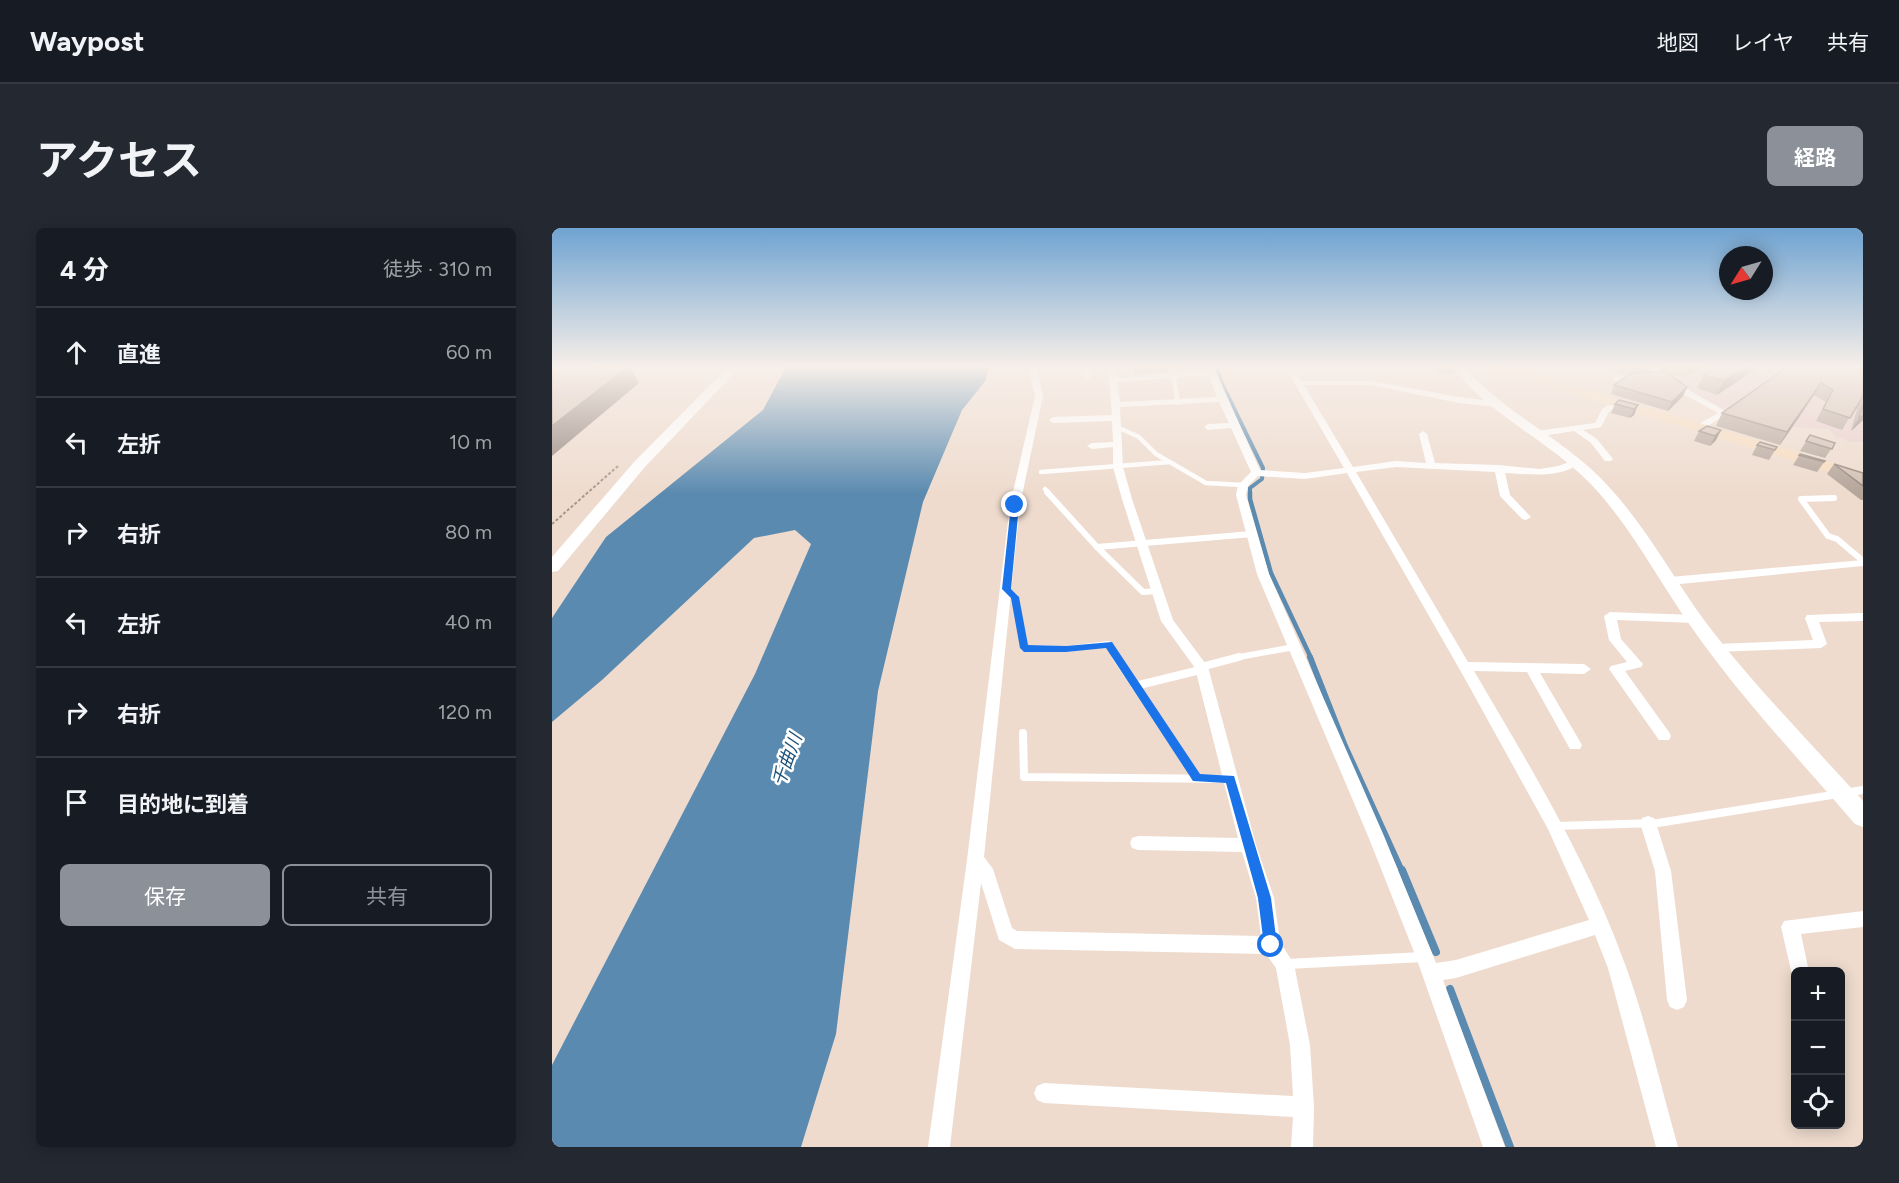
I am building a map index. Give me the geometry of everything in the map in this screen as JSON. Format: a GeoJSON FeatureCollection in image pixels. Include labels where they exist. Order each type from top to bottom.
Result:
{"type":"FeatureCollection","features":[{"type":"Feature","properties":{"kind":"main road"},"geometry":{"type":"LineString","coordinates":[[1636,408],[1863,477]]}},
{"type":"Feature","properties":{"kind":"street"},"geometry":{"type":"LineString","coordinates":[[552,567],[639,465],[694,408]]}},
{"type":"Feature","properties":{"kind":"street"},"geometry":{"type":"LineString","coordinates":[[939,1147],[975,860],[1015,505],[1036,408]]}},
{"type":"Feature","properties":{"kind":"street"},"geometry":{"type":"LineString","coordinates":[[1116,408],[1118,466],[1127,499],[1143,542],[1167,621],[1201,667],[1248,845],[1265,898],[1271,945],[1285,964],[1300,1045],[1304,1107],[1302,1147]]}},
{"type":"Feature","properties":{"kind":"street"},"geometry":{"type":"LineString","coordinates":[[1226,408],[1256,473]]}},
{"type":"Feature","properties":{"kind":"street"},"geometry":{"type":"LineString","coordinates":[[1313,408],[1465,666],[1555,826],[1600,925],[1632,1015],[1667,1147]]}},
{"type":"Feature","properties":{"kind":"street"},"geometry":{"type":"LineString","coordinates":[[1502,408],[1602,487],[1626,515],[1695,620],[1717,648],[1863,817]]}},
{"type":"Feature","properties":{"kind":"street"},"geometry":{"type":"LineString","coordinates":[[1536,434],[1598,425],[1609,408]]}},
{"type":"Feature","properties":{"kind":"street"},"geometry":{"type":"LineString","coordinates":[[1700,427],[1725,412],[1717,408]]}},
{"type":"Feature","properties":{"kind":"street"},"geometry":{"type":"LineString","coordinates":[[1053,420],[1115,422]]}},
{"type":"Feature","properties":{"kind":"street"},"geometry":{"type":"LineString","coordinates":[[1208,427],[1235,425]]}},
{"type":"Feature","properties":{"kind":"street"},"geometry":{"type":"LineString","coordinates":[[1575,428],[1594,441],[1608,459]]}},
{"type":"Feature","properties":{"kind":"street"},"geometry":{"type":"LineString","coordinates":[[1424,434],[1431,465]]}},
{"type":"Feature","properties":{"kind":"street"},"geometry":{"type":"LineString","coordinates":[[1092,446],[1116,444]]}},
{"type":"Feature","properties":{"kind":"street"},"geometry":{"type":"LineString","coordinates":[[1494,1147],[1428,965],[1376,836],[1263,574],[1241,495],[1243,485],[1256,473],[1305,476],[1396,464],[1540,472],[1575,464]]}},
{"type":"Feature","properties":{"kind":"street"},"geometry":{"type":"LineString","coordinates":[[1499,468],[1505,496],[1526,517]]}},
{"type":"Feature","properties":{"kind":"street"},"geometry":{"type":"LineString","coordinates":[[1670,581],[1863,562]]}},
{"type":"Feature","properties":{"kind":"street"},"geometry":{"type":"LineString","coordinates":[[1664,736],[1616,669],[1636,664],[1615,640],[1610,616],[1695,620]]}},
{"type":"Feature","properties":{"kind":"street"},"geometry":{"type":"LineString","coordinates":[[1717,648],[1821,644],[1811,618],[1863,617]]}},
{"type":"Feature","properties":{"kind":"street"},"geometry":{"type":"LineString","coordinates":[[1465,666],[1584,669]]}},
{"type":"Feature","properties":{"kind":"street"},"geometry":{"type":"LineString","coordinates":[[1531,668],[1575,745]]}},
{"type":"Feature","properties":{"kind":"street"},"geometry":{"type":"LineString","coordinates":[[1648,824],[1663,871],[1677,1000]]}},
{"type":"Feature","properties":{"kind":"street"},"geometry":{"type":"LineString","coordinates":[[1138,843],[1248,845]]}},
{"type":"Feature","properties":{"kind":"street"},"geometry":{"type":"LineString","coordinates":[[975,860],[985,868],[1005,934],[1015,940],[1271,945]]}},
{"type":"Feature","properties":{"kind":"street"},"geometry":{"type":"LineString","coordinates":[[1799,967],[1790,927],[1863,918]]}},
{"type":"Feature","properties":{"kind":"street"},"geometry":{"type":"LineString","coordinates":[[1428,965],[1456,969],[1600,925]]}},
{"type":"Feature","properties":{"kind":"street"},"geometry":{"type":"LineString","coordinates":[[1044,1093],[1304,1107]]}},
{"type":"Feature","properties":{"kind":"lane"},"geometry":{"type":"LineString","coordinates":[[1115,422],[1139,437],[1156,454],[1206,483],[1243,485]]}},
{"type":"Feature","properties":{"kind":"lane"},"geometry":{"type":"LineString","coordinates":[[1041,472],[1171,462]]}},
{"type":"Feature","properties":{"kind":"lane"},"geometry":{"type":"LineString","coordinates":[[1046,489],[1097,547],[1143,592],[1158,591]]}},
{"type":"Feature","properties":{"kind":"lane"},"geometry":{"type":"LineString","coordinates":[[1834,498],[1801,499],[1827,536],[1837,539],[1863,562]]}},
{"type":"Feature","properties":{"kind":"lane"},"geometry":{"type":"LineString","coordinates":[[1097,547],[1252,534]]}},
{"type":"Feature","properties":{"kind":"lane"},"geometry":{"type":"LineString","coordinates":[[1007,589],[1015,597],[1024,648],[1066,649],[1108,644],[1197,778]]}},
{"type":"Feature","properties":{"kind":"lane"},"geometry":{"type":"LineString","coordinates":[[1135,686],[1196,671],[1201,667],[1248,654],[1294,647]]}},
{"type":"Feature","properties":{"kind":"lane"},"geometry":{"type":"LineString","coordinates":[[1023,733],[1024,777],[1231,779]]}},
{"type":"Feature","properties":{"kind":"lane"},"geometry":{"type":"LineString","coordinates":[[1555,826],[1648,824],[1863,790]]}},
{"type":"Feature","properties":{"kind":"lane"},"geometry":{"type":"LineString","coordinates":[[1285,964],[1428,965]]}},
{"type":"Feature","properties":{"kind":"path"},"geometry":{"type":"LineString","coordinates":[[552,524],[626,459]]}},
{"type":"Feature","properties":{"kind":"shaded area"},"geometry":{"type":"Polygon","coordinates":[[[1723,408],[1863,408],[1863,442],[1848,442],[1844,438],[1836,437],[1829,429],[1758,425],[1723,408]]]}},
{"type":"Feature","properties":{"kind":"water","name":"千曲川"},"geometry":{"type":"Polygon","coordinates":[[[764,408],[964,408],[923,502],[878,691],[836,1034],[801,1147],[552,1147],[552,1065],[755,674],[811,544],[795,530],[754,538],[602,680],[552,722],[552,618],[606,537],[764,408]]]}},
{"type":"Feature","properties":{"kind":"building"},"geometry":{"type":"Polygon","coordinates":[[[552,408],[575,408],[552,426],[552,408]]]}},
{"type":"Feature","properties":{"kind":"building"},"geometry":{"type":"Polygon","coordinates":[[[1729,408],[1804,408],[1787,432],[1722,413],[1729,408]]]}},
{"type":"Feature","properties":{"kind":"building"},"geometry":{"type":"Polygon","coordinates":[[[1824,408],[1856,408],[1850,418],[1824,408]]]}},
{"type":"Feature","properties":{"kind":"building"},"geometry":{"type":"Polygon","coordinates":[[[1707,426],[1721,430],[1715,436],[1699,431],[1707,426]]]}},
{"type":"Feature","properties":{"kind":"building"},"geometry":{"type":"Polygon","coordinates":[[[1810,435],[1835,443],[1832,449],[1806,441],[1810,435]]]}},
{"type":"Feature","properties":{"kind":"building"},"geometry":{"type":"Polygon","coordinates":[[[1760,442],[1777,447],[1775,450],[1757,445],[1760,442]]]}},
{"type":"Feature","properties":{"kind":"building"},"geometry":{"type":"Polygon","coordinates":[[[1800,454],[1825,461],[1799,455],[1800,454]]]}},
{"type":"Feature","properties":{"kind":"building"},"geometry":{"type":"Polygon","coordinates":[[[1834,464],[1863,473],[1863,486],[1834,464]]]}},
{"type":"Feature","properties":{"kind":"waterway"},"geometry":{"type":"LineString","coordinates":[[1234,408],[1263,468],[1262,479],[1250,488],[1250,499],[1271,573],[1311,658]]}},
{"type":"Feature","properties":{"kind":"waterway"},"geometry":{"type":"LineString","coordinates":[[1310,657],[1345,746],[1402,871]]}},
{"type":"Feature","properties":{"kind":"waterway"},"geometry":{"type":"LineString","coordinates":[[1402,870],[1436,952]]}},
{"type":"Feature","properties":{"kind":"waterway"},"geometry":{"type":"LineString","coordinates":[[1450,989],[1510,1147]]}},
{"type":"Feature","properties":{"kind":"route"},"geometry":{"type":"LineString","coordinates":[[1015,505],[1007,589],[1015,597],[1024,648],[1066,649],[1108,644],[1197,778],[1231,779],[1265,898],[1271,945]]}}]}
